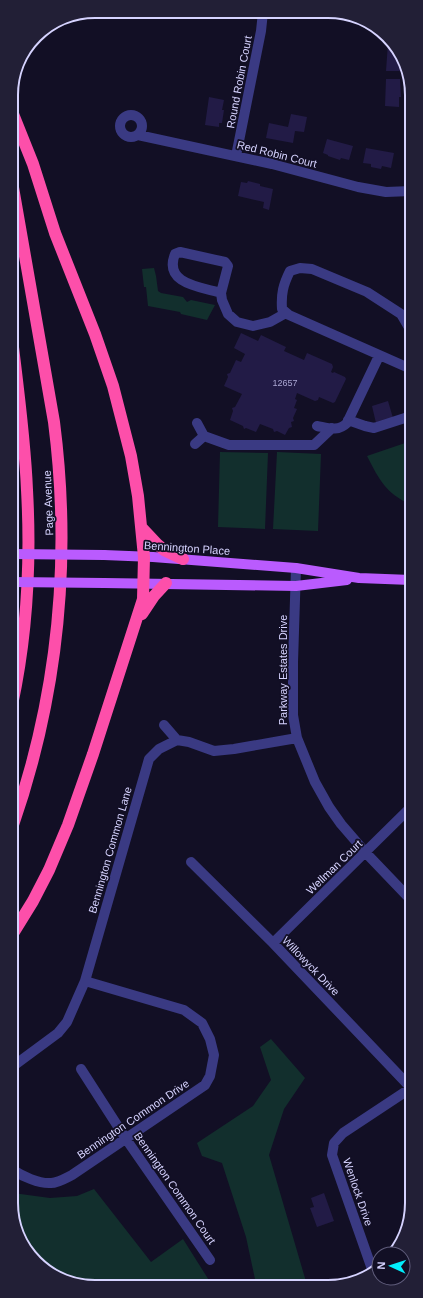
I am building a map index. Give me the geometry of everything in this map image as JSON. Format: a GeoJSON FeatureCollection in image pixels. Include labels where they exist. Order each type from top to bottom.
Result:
{"type":"FeatureCollection","features":[{"type":"Feature","properties":{"kind":"highway"},"geometry":{"type":"LineString","coordinates":[[18,126],[33,164],[55,233],[113,386],[131,456],[138,496],[144,557],[143,599],[93,754],[68,825],[49,870],[18,925]]}},
{"type":"Feature","properties":{"kind":"highway","name":"Page Avenue"},"geometry":{"type":"LineString","coordinates":[[18,216],[59,458],[62,534],[60,606],[51,676],[37,747],[18,809]]}},
{"type":"Feature","properties":{"kind":"highway","name":"Page Avenue"},"geometry":{"type":"LineString","coordinates":[[18,392],[28,497],[29,554],[27,598],[18,666]]}},
{"type":"Feature","properties":{"kind":"highway"},"geometry":{"type":"LineString","coordinates":[[142,528],[164,550],[183,559]]}},
{"type":"Feature","properties":{"kind":"highway"},"geometry":{"type":"LineString","coordinates":[[134,627],[154,596],[166,583]]}},
{"type":"Feature","properties":{"kind":"main road","name":"Bennington Place"},"geometry":{"type":"LineString","coordinates":[[18,554],[104,555],[183,559],[296,568],[359,578],[405,580]]}},
{"type":"Feature","properties":{"kind":"main road","name":"Bennington Place"},"geometry":{"type":"LineString","coordinates":[[18,582],[296,586],[359,578]]}},
{"type":"Feature","properties":{"kind":"street","name":"Round Robin Court"},"geometry":{"type":"LineString","coordinates":[[236,156],[262,18]]}},
{"type":"Feature","properties":{"kind":"street","name":"Red Robin Court"},"geometry":{"type":"LineString","coordinates":[[138,135],[305,172],[358,187],[386,192],[405,191]]}},
{"type":"Feature","properties":{"kind":"street"},"geometry":{"type":"LineString","coordinates":[[221,293],[186,284],[177,277],[172,267],[175,254],[180,252],[225,262],[228,266],[221,293],[222,300],[228,314],[237,322],[253,326],[270,322],[286,313]]}},
{"type":"Feature","properties":{"kind":"street"},"geometry":{"type":"LineString","coordinates":[[405,320],[402,314],[367,292],[312,269],[300,268],[290,271],[284,284],[282,309],[286,313],[405,367]]}},
{"type":"Feature","properties":{"kind":"street"},"geometry":{"type":"LineString","coordinates":[[317,426],[338,429],[343,427],[348,420],[379,356]]}},
{"type":"Feature","properties":{"kind":"street"},"geometry":{"type":"LineString","coordinates":[[348,420],[374,428],[405,418]]}},
{"type":"Feature","properties":{"kind":"street"},"geometry":{"type":"LineString","coordinates":[[197,424],[204,436],[229,445],[314,445],[332,428]]}},
{"type":"Feature","properties":{"kind":"street"},"geometry":{"type":"LineString","coordinates":[[195,444],[204,436]]}},
{"type":"Feature","properties":{"kind":"street","name":"Parkway Estates Drive"},"geometry":{"type":"LineString","coordinates":[[296,568],[293,715],[297,738],[315,782],[329,807],[341,824],[366,853],[405,894]]}},
{"type":"Feature","properties":{"kind":"street"},"geometry":{"type":"LineString","coordinates":[[164,725],[177,740],[189,742],[214,751],[297,738]]}},
{"type":"Feature","properties":{"kind":"street","name":"Bennington Common Lane"},"geometry":{"type":"LineString","coordinates":[[84,981],[149,759],[159,749],[177,740]]}},
{"type":"Feature","properties":{"kind":"street","name":"Wellman Court"},"geometry":{"type":"LineString","coordinates":[[273,943],[405,813]]}},
{"type":"Feature","properties":{"kind":"street","name":"Willowyck Drive"},"geometry":{"type":"LineString","coordinates":[[191,862],[273,943],[405,1083]]}},
{"type":"Feature","properties":{"kind":"street"},"geometry":{"type":"LineString","coordinates":[[18,1063],[58,1033],[64,1026],[84,981]]}},
{"type":"Feature","properties":{"kind":"street","name":"Bennington Common Drive"},"geometry":{"type":"LineString","coordinates":[[18,1173],[35,1180],[51,1183],[72,1175],[205,1085],[210,1076],[214,1055],[210,1039],[202,1023],[184,1010],[84,981]]}},
{"type":"Feature","properties":{"kind":"street","name":"Bennington Common Court"},"geometry":{"type":"LineString","coordinates":[[81,1069],[126,1139],[210,1260]]}},
{"type":"Feature","properties":{"kind":"street","name":"Wenlock Drive"},"geometry":{"type":"LineString","coordinates":[[371,1266],[332,1155],[334,1143],[343,1133],[405,1093]]}},
{"type":"Feature","properties":{"kind":"green space"},"geometry":{"type":"Polygon","coordinates":[[[154,268],[158,291],[161,293],[183,297],[187,302],[191,300],[215,305],[207,320],[181,314],[180,312],[148,306],[142,269],[154,268]]]}},
{"type":"Feature","properties":{"kind":"green space"},"geometry":{"type":"Polygon","coordinates":[[[405,443],[405,502],[384,485],[367,456],[405,443]]]}},
{"type":"Feature","properties":{"kind":"green space"},"geometry":{"type":"Polygon","coordinates":[[[220,452],[268,453],[265,529],[218,527],[220,452]]]}},
{"type":"Feature","properties":{"kind":"green space"},"geometry":{"type":"Polygon","coordinates":[[[277,452],[321,454],[318,531],[273,529],[277,452]]]}},
{"type":"Feature","properties":{"kind":"green space"},"geometry":{"type":"Polygon","coordinates":[[[271,1039],[305,1078],[284,1109],[269,1155],[306,1280],[255,1280],[246,1237],[222,1163],[202,1156],[197,1143],[253,1106],[271,1080],[260,1047],[271,1039]]]}},
{"type":"Feature","properties":{"kind":"green space"},"geometry":{"type":"Polygon","coordinates":[[[94,1189],[151,1262],[183,1239],[209,1280],[80,1279],[52,1267],[34,1250],[28,1241],[19,1218],[18,1194],[50,1198],[77,1196],[94,1189]]]}},
{"type":"Feature","properties":{"kind":"building"},"geometry":{"type":"Polygon","coordinates":[[[388,47],[397,61],[401,71],[386,71],[388,47]]]}},
{"type":"Feature","properties":{"kind":"building"},"geometry":{"type":"Polygon","coordinates":[[[386,79],[400,79],[401,97],[399,97],[399,107],[385,106],[386,79]]]}},
{"type":"Feature","properties":{"kind":"building"},"geometry":{"type":"Polygon","coordinates":[[[209,97],[224,100],[222,123],[219,123],[219,127],[205,125],[209,97]]]}},
{"type":"Feature","properties":{"kind":"building"},"geometry":{"type":"Polygon","coordinates":[[[291,114],[307,117],[304,132],[295,131],[293,143],[266,138],[269,123],[288,127],[291,114]]]}},
{"type":"Feature","properties":{"kind":"building"},"geometry":{"type":"Polygon","coordinates":[[[327,139],[353,146],[349,160],[341,158],[340,160],[323,153],[327,139]]]}},
{"type":"Feature","properties":{"kind":"building"},"geometry":{"type":"Polygon","coordinates":[[[366,148],[394,153],[391,168],[382,166],[381,169],[371,167],[371,164],[363,163],[366,148]]]}},
{"type":"Feature","properties":{"kind":"building"},"geometry":{"type":"Polygon","coordinates":[[[248,181],[273,189],[269,210],[263,208],[264,202],[238,196],[241,182],[247,183],[248,181]]]}},
{"type":"Feature","properties":{"kind":"building"},"geometry":{"type":"Polygon","coordinates":[[[241,333],[258,341],[261,335],[286,347],[284,351],[304,360],[307,353],[332,364],[333,367],[331,372],[345,377],[346,379],[335,402],[333,403],[319,397],[318,400],[315,401],[297,393],[295,399],[297,400],[294,408],[297,409],[293,418],[294,421],[291,422],[292,427],[289,428],[285,435],[277,431],[274,432],[273,429],[260,424],[256,432],[246,428],[244,429],[243,426],[230,420],[233,411],[232,408],[235,407],[242,394],[224,386],[228,377],[227,374],[230,373],[236,360],[241,362],[245,354],[234,348],[241,333]]]}},
{"type":"Feature","properties":{"kind":"building"},"geometry":{"type":"Polygon","coordinates":[[[388,401],[393,418],[376,423],[372,406],[388,401]]]}},
{"type":"Feature","properties":{"kind":"building"},"geometry":{"type":"Polygon","coordinates":[[[324,1193],[334,1221],[317,1227],[310,1208],[314,1207],[311,1198],[324,1193]]]}}]}
